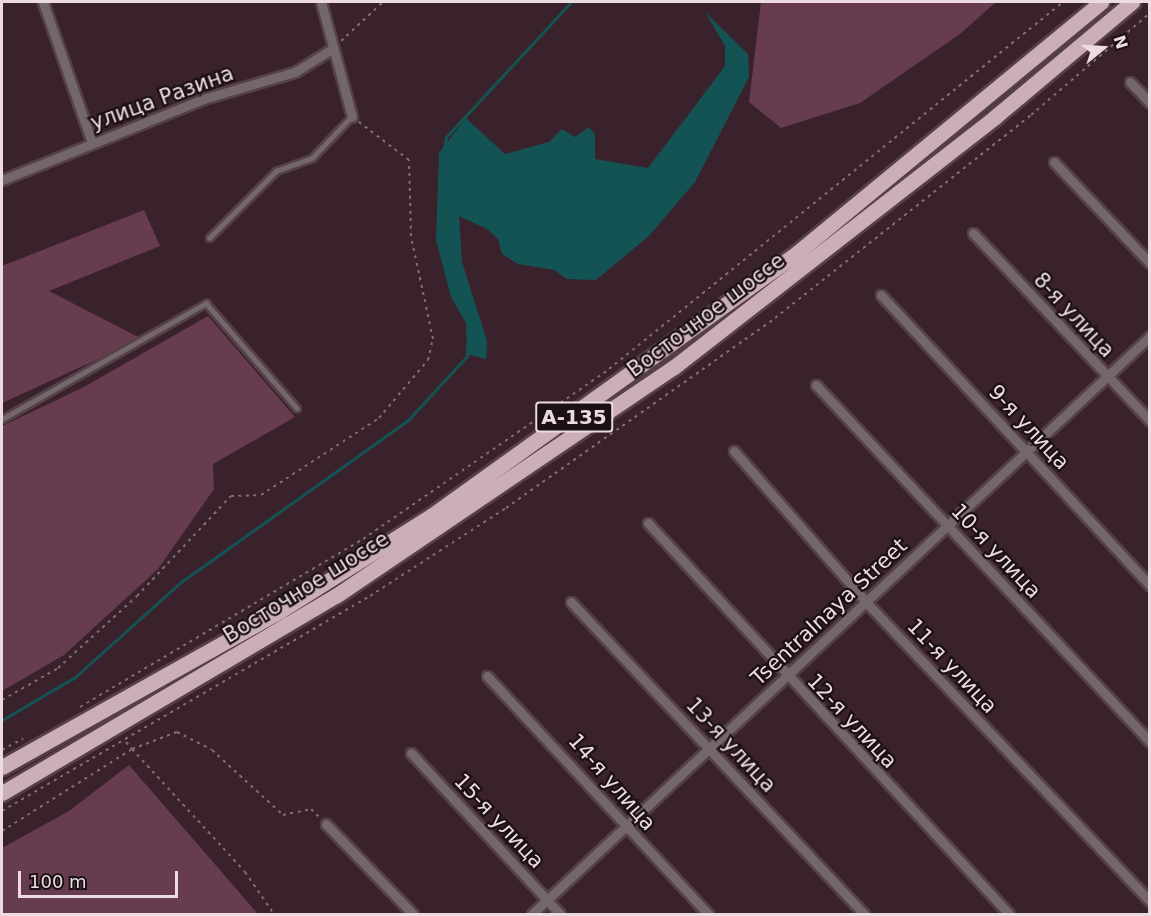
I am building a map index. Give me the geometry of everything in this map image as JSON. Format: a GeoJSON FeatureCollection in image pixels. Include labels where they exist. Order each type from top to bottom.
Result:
{"type":"FeatureCollection","features":[{"type":"Feature","properties":{"kind":"highway","name":"Восточное шоссе"},"geometry":{"type":"LineString","coordinates":[[2,767],[280,611],[441,510],[798,252],[1101,2]]}},
{"type":"Feature","properties":{"kind":"highway","name":"Восточное шоссе"},"geometry":{"type":"LineString","coordinates":[[2,794],[337,595],[664,374],[995,117],[1132,2]]}},
{"type":"Feature","properties":{"kind":"street"},"geometry":{"type":"LineString","coordinates":[[43,2],[92,143]]}},
{"type":"Feature","properties":{"kind":"street"},"geometry":{"type":"LineString","coordinates":[[321,2],[352,117]]}},
{"type":"Feature","properties":{"kind":"street","name":"улица Разина"},"geometry":{"type":"LineString","coordinates":[[2,180],[203,99],[295,72],[332,49]]}},
{"type":"Feature","properties":{"kind":"street"},"geometry":{"type":"LineString","coordinates":[[1130,81],[1149,103]]}},
{"type":"Feature","properties":{"kind":"street"},"geometry":{"type":"LineString","coordinates":[[1054,162],[1149,263]]}},
{"type":"Feature","properties":{"kind":"street","name":"8-я улица"},"geometry":{"type":"LineString","coordinates":[[973,233],[1149,421]]}},
{"type":"Feature","properties":{"kind":"street","name":"9-я улица"},"geometry":{"type":"LineString","coordinates":[[881,295],[1149,585]]}},
{"type":"Feature","properties":{"kind":"street","name":"Tsentralnaya Street"},"geometry":{"type":"LineString","coordinates":[[532,915],[1149,336]]}},
{"type":"Feature","properties":{"kind":"street","name":"10-я улица"},"geometry":{"type":"LineString","coordinates":[[816,385],[1149,742]]}},
{"type":"Feature","properties":{"kind":"street","name":"11-я улица"},"geometry":{"type":"LineString","coordinates":[[734,451],[866,602],[1149,901]]}},
{"type":"Feature","properties":{"kind":"street","name":"12-я улица"},"geometry":{"type":"LineString","coordinates":[[648,524],[1009,915]]}},
{"type":"Feature","properties":{"kind":"street","name":"13-я улица"},"geometry":{"type":"LineString","coordinates":[[571,602],[710,747],[864,915]]}},
{"type":"Feature","properties":{"kind":"street","name":"14-я улица"},"geometry":{"type":"LineString","coordinates":[[487,676],[708,915]]}},
{"type":"Feature","properties":{"kind":"street","name":"15-я улица"},"geometry":{"type":"LineString","coordinates":[[411,753],[560,915]]}},
{"type":"Feature","properties":{"kind":"street"},"geometry":{"type":"LineString","coordinates":[[326,824],[413,915]]}},
{"type":"Feature","properties":{"kind":"lane"},"geometry":{"type":"LineString","coordinates":[[209,238],[276,171],[312,158],[352,117]]}},
{"type":"Feature","properties":{"kind":"lane"},"geometry":{"type":"LineString","coordinates":[[2,419],[206,303],[297,408]]}},
{"type":"Feature","properties":{"kind":"path"},"geometry":{"type":"LineString","coordinates":[[332,49],[383,2]]}},
{"type":"Feature","properties":{"kind":"path"},"geometry":{"type":"LineString","coordinates":[[71,713],[363,539],[609,369],[1064,2]]}},
{"type":"Feature","properties":{"kind":"path"},"geometry":{"type":"LineString","coordinates":[[2,700],[58,668],[137,596],[231,496],[261,495],[379,418],[428,360],[434,339],[411,236],[409,160],[352,117]]}},
{"type":"Feature","properties":{"kind":"path"},"geometry":{"type":"LineString","coordinates":[[2,831],[132,749],[177,732],[212,750],[283,815],[311,809],[326,824]]}},
{"type":"Feature","properties":{"kind":"path"},"geometry":{"type":"LineString","coordinates":[[2,750],[31,735]]}},
{"type":"Feature","properties":{"kind":"path"},"geometry":{"type":"LineString","coordinates":[[125,741],[245,872],[274,915]]}},
{"type":"Feature","properties":{"kind":"shaded area"},"geometry":{"type":"Polygon","coordinates":[[[761,2],[996,2],[960,34],[860,103],[781,128],[749,102],[761,2]]]}},
{"type":"Feature","properties":{"kind":"shaded area"},"geometry":{"type":"Polygon","coordinates":[[[144,210],[160,246],[49,291],[142,339],[2,403],[2,266],[144,210]]]}},
{"type":"Feature","properties":{"kind":"shaded area"},"geometry":{"type":"Polygon","coordinates":[[[208,316],[295,417],[213,464],[214,489],[158,569],[64,655],[2,691],[2,426],[84,387],[208,316]]]}},
{"type":"Feature","properties":{"kind":"shaded area"},"geometry":{"type":"Polygon","coordinates":[[[129,765],[258,914],[2,914],[2,848],[69,811],[129,765]]]}},
{"type":"Feature","properties":{"kind":"water"},"geometry":{"type":"Polygon","coordinates":[[[705,12],[748,54],[749,77],[695,182],[649,236],[596,280],[567,279],[554,270],[518,264],[502,254],[498,239],[487,229],[459,216],[462,262],[487,341],[486,359],[467,354],[466,323],[451,297],[436,240],[439,153],[466,118],[505,154],[549,142],[562,129],[575,137],[589,127],[595,134],[595,159],[648,168],[725,66],[725,46],[705,12]]]}},
{"type":"Feature","properties":{"kind":"waterway"},"geometry":{"type":"LineString","coordinates":[[444,149],[446,137],[571,2]]}},
{"type":"Feature","properties":{"kind":"waterway"},"geometry":{"type":"LineString","coordinates":[[2,720],[75,677],[181,582],[408,420],[467,356],[467,346]]}}]}
